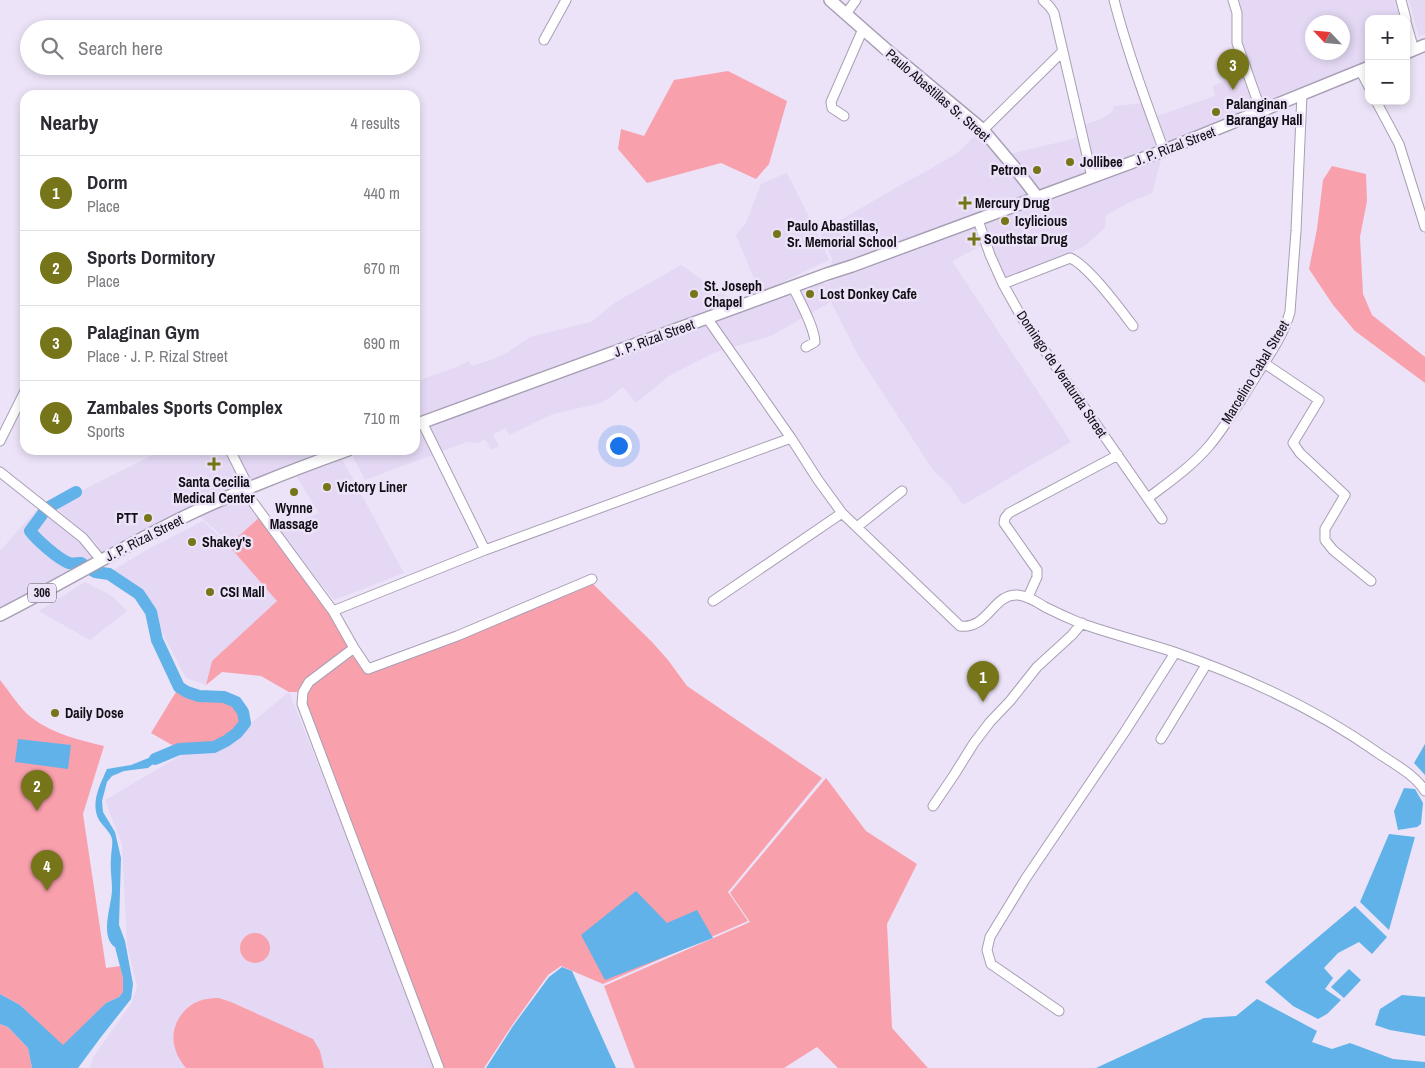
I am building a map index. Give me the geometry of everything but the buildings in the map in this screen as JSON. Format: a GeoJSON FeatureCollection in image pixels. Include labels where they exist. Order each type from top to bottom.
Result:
{"type":"FeatureCollection","features":[{"type":"Feature","properties":{"kind":"main road","name":"Paulo Abastillas Sr. Street"},"geometry":{"type":"LineString","coordinates":[[830,0],[983,130],[1038,198]]}},
{"type":"Feature","properties":{"kind":"main road"},"geometry":{"type":"LineString","coordinates":[[1410,51],[1425,45]]}},
{"type":"Feature","properties":{"kind":"main road","name":"J. P. Rizal Street"},"geometry":{"type":"LineString","coordinates":[[420,424],[1038,198],[1164,150],[1364,69]]}},
{"type":"Feature","properties":{"kind":"main road","name":"J. P. Rizal Street"},"geometry":{"type":"LineString","coordinates":[[0,615],[192,513],[247,489],[335,455]]}},
{"type":"Feature","properties":{"kind":"street"},"geometry":{"type":"LineString","coordinates":[[544,40],[566,0]]}},
{"type":"Feature","properties":{"kind":"street"},"geometry":{"type":"LineString","coordinates":[[846,14],[856,0]]}},
{"type":"Feature","properties":{"kind":"street"},"geometry":{"type":"LineString","coordinates":[[1043,0],[1054,13],[1092,177]]}},
{"type":"Feature","properties":{"kind":"street"},"geometry":{"type":"LineString","coordinates":[[1114,0],[1135,70],[1164,150]]}},
{"type":"Feature","properties":{"kind":"street"},"geometry":{"type":"LineString","coordinates":[[1233,0],[1237,13],[1237,43],[1261,111]]}},
{"type":"Feature","properties":{"kind":"street"},"geometry":{"type":"LineString","coordinates":[[1401,0],[1405,15]]}},
{"type":"Feature","properties":{"kind":"street"},"geometry":{"type":"LineString","coordinates":[[844,116],[832,108],[831,102],[863,29]]}},
{"type":"Feature","properties":{"kind":"street"},"geometry":{"type":"LineString","coordinates":[[983,130],[1063,51]]}},
{"type":"Feature","properties":{"kind":"street","name":"Marcelino Cabal Street"},"geometry":{"type":"LineString","coordinates":[[1148,498],[1180,474],[1210,445],[1284,330],[1290,312],[1296,231],[1302,94]]}},
{"type":"Feature","properties":{"kind":"street"},"geometry":{"type":"LineString","coordinates":[[1378,105],[1399,144],[1425,227]]}},
{"type":"Feature","properties":{"kind":"street","name":"Domingo de Veraturda Street"},"geometry":{"type":"LineString","coordinates":[[978,220],[990,255],[1003,284],[1022,318],[1162,519]]}},
{"type":"Feature","properties":{"kind":"street"},"geometry":{"type":"LineString","coordinates":[[1003,284],[1070,258],[1078,263],[1108,294],[1133,326]]}},
{"type":"Feature","properties":{"kind":"street"},"geometry":{"type":"LineString","coordinates":[[793,287],[810,324],[815,340],[806,347]]}},
{"type":"Feature","properties":{"kind":"street"},"geometry":{"type":"LineString","coordinates":[[707,318],[842,513],[960,626],[969,627],[978,623],[1003,599],[1018,595],[1028,598],[1064,617],[1082,624],[1175,653],[1254,683],[1310,710],[1369,746],[1415,779],[1425,791]]}},
{"type":"Feature","properties":{"kind":"street"},"geometry":{"type":"LineString","coordinates":[[1264,363],[1319,400],[1292,443],[1300,453],[1345,495],[1325,528],[1325,540],[1333,550],[1371,581]]}},
{"type":"Feature","properties":{"kind":"street"},"geometry":{"type":"LineString","coordinates":[[0,441],[20,402]]}},
{"type":"Feature","properties":{"kind":"street"},"geometry":{"type":"LineString","coordinates":[[420,426],[486,550]]}},
{"type":"Feature","properties":{"kind":"street"},"geometry":{"type":"LineString","coordinates":[[333,611],[486,550],[791,438]]}},
{"type":"Feature","properties":{"kind":"street"},"geometry":{"type":"LineString","coordinates":[[232,455],[247,489],[333,611],[368,669],[457,636],[592,579]]}},
{"type":"Feature","properties":{"kind":"street"},"geometry":{"type":"LineString","coordinates":[[1028,598],[1037,576],[1037,570],[1004,523],[1005,518],[1009,513],[1118,455]]}},
{"type":"Feature","properties":{"kind":"street"},"geometry":{"type":"LineString","coordinates":[[0,472],[77,533],[90,546],[92,565]]}},
{"type":"Feature","properties":{"kind":"street"},"geometry":{"type":"LineString","coordinates":[[856,528],[902,491]]}},
{"type":"Feature","properties":{"kind":"street"},"geometry":{"type":"LineString","coordinates":[[713,601],[842,513]]}},
{"type":"Feature","properties":{"kind":"street"},"geometry":{"type":"LineString","coordinates":[[933,806],[990,722],[1037,667],[1082,624]]}},
{"type":"Feature","properties":{"kind":"street"},"geometry":{"type":"LineString","coordinates":[[354,648],[309,682],[303,692],[302,704],[439,1068]]}},
{"type":"Feature","properties":{"kind":"street"},"geometry":{"type":"LineString","coordinates":[[1059,1011],[991,964],[987,950],[990,937],[1026,878],[1124,733],[1175,653]]}},
{"type":"Feature","properties":{"kind":"street"},"geometry":{"type":"LineString","coordinates":[[1161,739],[1206,665]]}},
{"type":"Feature","properties":{"kind":"shaded area"},"geometry":{"type":"Polygon","coordinates":[[[1235,0],[1397,0],[1401,15],[1365,15],[1365,66],[1262,108],[1238,42],[1235,0]]]}},
{"type":"Feature","properties":{"kind":"shaded area"},"geometry":{"type":"Polygon","coordinates":[[[1409,0],[1425,0],[1425,34],[1419,36],[1409,0]]]}},
{"type":"Feature","properties":{"kind":"shaded area"},"geometry":{"type":"Polygon","coordinates":[[[728,71],[787,101],[769,164],[756,179],[721,163],[647,183],[618,149],[621,129],[644,136],[674,80],[728,71]]]}},
{"type":"Feature","properties":{"kind":"shaded area"},"geometry":{"type":"Polygon","coordinates":[[[1245,73],[1258,112],[978,219],[986,243],[952,261],[1071,442],[963,505],[950,486],[933,470],[858,355],[831,302],[771,336],[713,353],[669,376],[636,403],[623,387],[601,403],[553,414],[509,435],[505,428],[493,435],[499,446],[493,449],[491,449],[485,439],[478,443],[467,442],[365,480],[352,455],[420,455],[420,380],[469,361],[472,366],[491,360],[508,352],[530,337],[591,322],[616,302],[681,265],[732,299],[747,298],[821,277],[824,284],[925,247],[922,240],[830,273],[832,259],[820,232],[956,154],[974,137],[984,131],[1005,155],[1073,139],[1081,134],[1080,127],[1101,119],[1112,112],[1114,106],[1145,103],[1151,118],[1215,96],[1213,86],[1245,73]]]}},
{"type":"Feature","properties":{"kind":"shaded area"},"geometry":{"type":"Polygon","coordinates":[[[1162,156],[1152,193],[1106,215],[1105,228],[1083,247],[1005,281],[981,220],[1162,156]]]}},
{"type":"Feature","properties":{"kind":"shaded area"},"geometry":{"type":"Polygon","coordinates":[[[1332,166],[1366,174],[1367,201],[1360,237],[1363,294],[1372,315],[1425,357],[1425,383],[1355,331],[1333,305],[1309,269],[1317,229],[1323,180],[1332,166]]]}},
{"type":"Feature","properties":{"kind":"shaded area","name":"Paulo Abastillas, Sr. Memorial School"},"geometry":{"type":"Polygon","coordinates":[[[787,173],[829,260],[760,293],[736,235],[746,223],[761,184],[787,173]]]}},
{"type":"Feature","properties":{"kind":"shaded area"},"geometry":{"type":"Polygon","coordinates":[[[153,455],[334,455],[243,490],[264,513],[231,544],[195,512],[106,559],[96,543],[56,508],[81,491],[153,455]]]}},
{"type":"Feature","properties":{"kind":"shaded area"},"geometry":{"type":"Polygon","coordinates":[[[341,457],[404,573],[334,600],[277,529],[319,513],[296,476],[341,457]]]}},
{"type":"Feature","properties":{"kind":"shaded area"},"geometry":{"type":"Polygon","coordinates":[[[39,507],[69,527],[96,558],[0,613],[0,551],[39,507]]]}},
{"type":"Feature","properties":{"kind":"shaded area"},"geometry":{"type":"Polygon","coordinates":[[[262,515],[354,648],[303,692],[289,692],[261,676],[222,672],[206,685],[212,661],[277,601],[229,546],[262,515]]]}},
{"type":"Feature","properties":{"kind":"shaded area"},"geometry":{"type":"Polygon","coordinates":[[[203,521],[229,546],[277,601],[212,661],[206,685],[186,678],[162,632],[149,601],[106,574],[154,546],[203,521]]]}},
{"type":"Feature","properties":{"kind":"shaded area"},"geometry":{"type":"Polygon","coordinates":[[[85,582],[112,596],[127,611],[90,640],[39,611],[85,582]]]}},
{"type":"Feature","properties":{"kind":"shaded area"},"geometry":{"type":"Polygon","coordinates":[[[591,582],[652,642],[687,686],[822,778],[728,892],[748,921],[603,984],[561,966],[548,975],[484,1068],[441,1068],[304,706],[306,694],[312,684],[356,651],[370,671],[591,582]]]}},
{"type":"Feature","properties":{"kind":"shaded area"},"geometry":{"type":"Polygon","coordinates":[[[0,680],[23,710],[40,724],[66,736],[104,746],[83,814],[106,968],[120,966],[123,978],[123,992],[119,997],[106,1003],[63,1046],[20,1005],[0,994],[0,680]]]}},
{"type":"Feature","properties":{"kind":"shaded area"},"geometry":{"type":"Polygon","coordinates":[[[179,687],[195,695],[230,699],[240,707],[245,723],[237,733],[214,747],[179,749],[151,733],[179,687]]]}},
{"type":"Feature","properties":{"kind":"shaded area"},"geometry":{"type":"Polygon","coordinates":[[[289,692],[367,886],[434,1068],[89,1068],[94,1056],[132,1002],[137,986],[127,945],[122,845],[105,800],[185,753],[222,747],[289,692]]]}},
{"type":"Feature","properties":{"kind":"shaded area"},"geometry":{"type":"Polygon","coordinates":[[[826,778],[866,831],[917,864],[887,924],[892,1028],[928,1068],[838,1068],[817,1047],[784,1068],[635,1068],[604,986],[750,922],[730,893],[826,778]]]}},
{"type":"Feature","properties":{"kind":"shaded area"},"geometry":{"type":"Polygon","coordinates":[[[255,933],[266,937],[270,948],[266,959],[255,963],[244,959],[240,948],[244,937],[255,933]]]}},
{"type":"Feature","properties":{"kind":"shaded area"},"geometry":{"type":"Polygon","coordinates":[[[219,998],[313,1039],[320,1051],[324,1068],[186,1068],[179,1059],[173,1040],[176,1024],[185,1010],[192,1005],[199,1001],[219,998]]]}},
{"type":"Feature","properties":{"kind":"shaded area"},"geometry":{"type":"Polygon","coordinates":[[[0,1024],[8,1027],[28,1048],[32,1068],[0,1068],[0,1024]]]}},
{"type":"Feature","properties":{"kind":"water"},"geometry":{"type":"Polygon","coordinates":[[[18,739],[71,745],[68,769],[15,762],[18,739]]]}},
{"type":"Feature","properties":{"kind":"water"},"geometry":{"type":"Polygon","coordinates":[[[1425,744],[1425,775],[1414,763],[1425,744]]]}},
{"type":"Feature","properties":{"kind":"water"},"geometry":{"type":"Polygon","coordinates":[[[170,754],[148,768],[124,771],[112,776],[107,782],[102,801],[103,812],[115,832],[121,858],[119,925],[125,941],[133,984],[131,999],[78,1068],[32,1068],[28,1048],[8,1027],[0,1024],[0,994],[20,1005],[63,1045],[106,1003],[119,997],[123,992],[123,978],[115,947],[110,942],[107,928],[112,889],[112,839],[96,814],[97,794],[107,769],[131,765],[156,755],[170,754]]]}},
{"type":"Feature","properties":{"kind":"water"},"geometry":{"type":"Polygon","coordinates":[[[1404,788],[1415,789],[1423,803],[1421,824],[1417,827],[1398,830],[1394,811],[1404,788]]]}},
{"type":"Feature","properties":{"kind":"water"},"geometry":{"type":"Polygon","coordinates":[[[1389,834],[1415,837],[1389,930],[1360,902],[1389,834]]]}},
{"type":"Feature","properties":{"kind":"water"},"geometry":{"type":"Polygon","coordinates":[[[636,891],[667,923],[697,910],[713,938],[605,980],[581,935],[636,891]]]}},
{"type":"Feature","properties":{"kind":"water"},"geometry":{"type":"Polygon","coordinates":[[[1355,906],[1387,937],[1372,954],[1359,942],[1338,953],[1324,968],[1333,978],[1325,989],[1341,1000],[1327,1014],[1318,1019],[1293,1006],[1265,982],[1355,906]]]}},
{"type":"Feature","properties":{"kind":"water"},"geometry":{"type":"Polygon","coordinates":[[[562,967],[572,971],[616,1068],[486,1068],[513,1026],[549,977],[562,967]]]}},
{"type":"Feature","properties":{"kind":"water"},"geometry":{"type":"Polygon","coordinates":[[[1349,969],[1361,980],[1344,998],[1331,987],[1349,969]]]}},
{"type":"Feature","properties":{"kind":"water"},"geometry":{"type":"Polygon","coordinates":[[[1402,995],[1425,997],[1425,1036],[1390,1030],[1375,1025],[1380,1009],[1402,995]]]}},
{"type":"Feature","properties":{"kind":"water"},"geometry":{"type":"Polygon","coordinates":[[[1257,999],[1317,1031],[1312,1042],[1332,1049],[1350,1043],[1393,1059],[1425,1062],[1425,1068],[1096,1068],[1204,1018],[1236,1016],[1257,999]]]}},
{"type":"Feature","properties":{"kind":"waterway"},"geometry":{"type":"LineString","coordinates":[[49,507],[76,492]]}},
{"type":"Feature","properties":{"kind":"waterway"},"geometry":{"type":"LineString","coordinates":[[44,512],[30,531],[48,549],[69,563],[81,563],[95,572],[109,574],[139,594],[151,612],[157,640],[179,687],[199,696],[224,697],[236,702],[243,712],[245,723],[237,733],[226,741],[214,747],[179,749],[155,759]]}},
{"type":"Feature","properties":{"kind":"place","name":"Palaginan Gym"},"geometry":{"type":"Point","coordinates":[1233,90]}},
{"type":"Feature","properties":{"kind":"place","name":"Palanginan Barangay Hall"},"geometry":{"type":"Point","coordinates":[1216,112]}},
{"type":"Feature","properties":{"kind":"place","name":"Jollibee"},"geometry":{"type":"Point","coordinates":[1070,162]}},
{"type":"Feature","properties":{"kind":"place","name":"Petron"},"geometry":{"type":"Point","coordinates":[1037,170]}},
{"type":"Feature","properties":{"kind":"place","name":"Mercury Drug"},"geometry":{"type":"Point","coordinates":[965,203]}},
{"type":"Feature","properties":{"kind":"place","name":"Icylicious"},"geometry":{"type":"Point","coordinates":[1005,221]}},
{"type":"Feature","properties":{"kind":"place","name":"Paulo Abastillas, Sr. Memorial School"},"geometry":{"type":"Point","coordinates":[777,234]}},
{"type":"Feature","properties":{"kind":"place","name":"Southstar Drug"},"geometry":{"type":"Point","coordinates":[974,239]}},
{"type":"Feature","properties":{"kind":"place","name":"St. Joseph Chapel"},"geometry":{"type":"Point","coordinates":[694,294]}},
{"type":"Feature","properties":{"kind":"place","name":"Lost Donkey Cafe"},"geometry":{"type":"Point","coordinates":[810,294]}},
{"type":"Feature","properties":{"kind":"place","name":"Santa Cecilia Medical Center"},"geometry":{"type":"Point","coordinates":[214,464]}},
{"type":"Feature","properties":{"kind":"place","name":"Victory Liner"},"geometry":{"type":"Point","coordinates":[327,487]}},
{"type":"Feature","properties":{"kind":"place","name":"Wynne Massage"},"geometry":{"type":"Point","coordinates":[294,492]}},
{"type":"Feature","properties":{"kind":"place","name":"PTT"},"geometry":{"type":"Point","coordinates":[148,518]}},
{"type":"Feature","properties":{"kind":"place","name":"Shakey's"},"geometry":{"type":"Point","coordinates":[192,542]}},
{"type":"Feature","properties":{"kind":"place","name":"CSI Mall"},"geometry":{"type":"Point","coordinates":[210,592]}},
{"type":"Feature","properties":{"kind":"place","name":"Dorm"},"geometry":{"type":"Point","coordinates":[983,702]}},
{"type":"Feature","properties":{"kind":"place","name":"Daily Dose"},"geometry":{"type":"Point","coordinates":[55,713]}},
{"type":"Feature","properties":{"kind":"place","name":"Sports Dormitory"},"geometry":{"type":"Point","coordinates":[37,811]}},
{"type":"Feature","properties":{"kind":"place","name":"Zambales Sports Complex"},"geometry":{"type":"Point","coordinates":[47,891]}}]}
